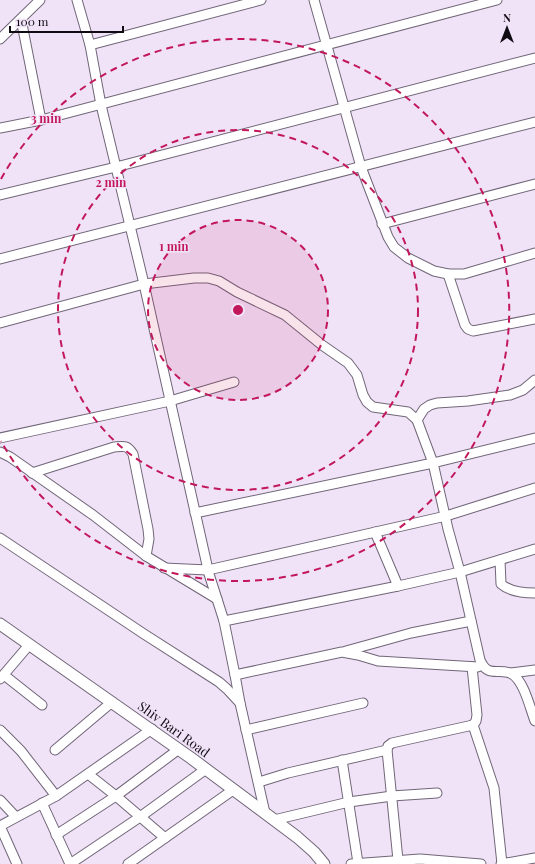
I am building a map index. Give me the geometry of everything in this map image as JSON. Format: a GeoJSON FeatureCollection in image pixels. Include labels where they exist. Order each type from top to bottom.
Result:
{"type":"FeatureCollection","features":[{"type":"Feature","properties":{"kind":"street"},"geometry":{"type":"LineString","coordinates":[[0,40],[40,0]]}},
{"type":"Feature","properties":{"kind":"street"},"geometry":{"type":"LineString","coordinates":[[77,0],[90,45],[100,105],[144,284],[208,570],[224,621],[236,674],[240,703],[265,813]]}},
{"type":"Feature","properties":{"kind":"street"},"geometry":{"type":"LineString","coordinates":[[90,45],[261,0]]}},
{"type":"Feature","properties":{"kind":"street"},"geometry":{"type":"LineString","coordinates":[[314,0],[361,166],[382,224],[394,247],[408,258],[434,271],[448,274],[464,274],[535,253]]}},
{"type":"Feature","properties":{"kind":"street"},"geometry":{"type":"LineString","coordinates":[[0,128],[41,120],[100,105],[497,0]]}},
{"type":"Feature","properties":{"kind":"street"},"geometry":{"type":"LineString","coordinates":[[21,19],[41,120]]}},
{"type":"Feature","properties":{"kind":"street"},"geometry":{"type":"LineString","coordinates":[[0,195],[116,167],[345,106],[535,58]]}},
{"type":"Feature","properties":{"kind":"street"},"geometry":{"type":"LineString","coordinates":[[0,259],[535,122]]}},
{"type":"Feature","properties":{"kind":"street"},"geometry":{"type":"LineString","coordinates":[[382,224],[535,184]]}},
{"type":"Feature","properties":{"kind":"street"},"geometry":{"type":"LineString","coordinates":[[448,274],[468,330],[472,331],[535,319]]}},
{"type":"Feature","properties":{"kind":"street"},"geometry":{"type":"LineString","coordinates":[[0,323],[144,284],[194,278],[208,278],[219,281],[237,292],[284,315],[348,363],[357,375],[363,396],[373,407],[408,412],[418,420],[433,463],[460,572],[470,621],[483,667]]}},
{"type":"Feature","properties":{"kind":"street"},"geometry":{"type":"LineString","coordinates":[[418,420],[424,409],[430,405],[437,403],[468,402],[510,395],[523,390],[535,380]]}},
{"type":"Feature","properties":{"kind":"street"},"geometry":{"type":"LineString","coordinates":[[0,438],[170,401],[234,382]]}},
{"type":"Feature","properties":{"kind":"street"},"geometry":{"type":"LineString","coordinates":[[195,513],[433,463],[535,438]]}},
{"type":"Feature","properties":{"kind":"street"},"geometry":{"type":"LineString","coordinates":[[32,473],[114,447],[124,446],[129,448],[133,454],[148,529],[146,556]]}},
{"type":"Feature","properties":{"kind":"street"},"geometry":{"type":"LineString","coordinates":[[0,452],[93,515],[146,556],[217,599]]}},
{"type":"Feature","properties":{"kind":"street"},"geometry":{"type":"LineString","coordinates":[[164,568],[208,570],[446,516],[535,488]]}},
{"type":"Feature","properties":{"kind":"street"},"geometry":{"type":"LineString","coordinates":[[375,532],[398,586]]}},
{"type":"Feature","properties":{"kind":"street"},"geometry":{"type":"LineString","coordinates":[[0,538],[219,682],[240,703]]}},
{"type":"Feature","properties":{"kind":"street"},"geometry":{"type":"LineString","coordinates":[[224,621],[460,572],[535,549]]}},
{"type":"Feature","properties":{"kind":"street"},"geometry":{"type":"LineString","coordinates":[[500,560],[502,584],[505,587],[522,593],[535,593]]}},
{"type":"Feature","properties":{"kind":"street"},"geometry":{"type":"LineString","coordinates":[[236,674],[342,652],[411,633],[470,621]]}},
{"type":"Feature","properties":{"kind":"street","name":"Shiv Bari Road"},"geometry":{"type":"LineString","coordinates":[[0,624],[179,749],[297,837],[314,852],[324,864]]}},
{"type":"Feature","properties":{"kind":"street"},"geometry":{"type":"LineString","coordinates":[[28,645],[2,677],[42,705]]}},
{"type":"Feature","properties":{"kind":"street"},"geometry":{"type":"LineString","coordinates":[[342,652],[378,661],[483,667],[492,671],[511,673],[535,670]]}},
{"type":"Feature","properties":{"kind":"street"},"geometry":{"type":"LineString","coordinates":[[398,860],[387,750],[388,746],[392,743],[473,725],[476,721],[477,715],[472,667]]}},
{"type":"Feature","properties":{"kind":"street"},"geometry":{"type":"LineString","coordinates":[[511,673],[522,686],[535,721]]}},
{"type":"Feature","properties":{"kind":"street"},"geometry":{"type":"LineString","coordinates":[[55,750],[112,702]]}},
{"type":"Feature","properties":{"kind":"street"},"geometry":{"type":"LineString","coordinates":[[246,730],[363,703]]}},
{"type":"Feature","properties":{"kind":"street"},"geometry":{"type":"LineString","coordinates":[[473,725],[494,788],[502,864],[535,858]]}},
{"type":"Feature","properties":{"kind":"street"},"geometry":{"type":"LineString","coordinates":[[0,730],[21,751],[56,796]]}},
{"type":"Feature","properties":{"kind":"street"},"geometry":{"type":"LineString","coordinates":[[17,864],[0,826],[56,796],[152,730]]}},
{"type":"Feature","properties":{"kind":"street"},"geometry":{"type":"LineString","coordinates":[[56,836],[116,796],[179,749]]}},
{"type":"Feature","properties":{"kind":"street"},"geometry":{"type":"LineString","coordinates":[[259,782],[288,773],[387,750]]}},
{"type":"Feature","properties":{"kind":"street"},"geometry":{"type":"LineString","coordinates":[[342,760],[358,864]]}},
{"type":"Feature","properties":{"kind":"street"},"geometry":{"type":"LineString","coordinates":[[42,803],[70,864],[140,817],[206,769]]}},
{"type":"Feature","properties":{"kind":"street"},"geometry":{"type":"LineString","coordinates":[[88,774],[165,838]]}},
{"type":"Feature","properties":{"kind":"street"},"geometry":{"type":"LineString","coordinates":[[128,864],[233,790]]}},
{"type":"Feature","properties":{"kind":"street"},"geometry":{"type":"LineString","coordinates":[[274,820],[348,802],[392,796],[437,793]]}},
{"type":"Feature","properties":{"kind":"street"},"geometry":{"type":"LineString","coordinates":[[0,800],[16,817]]}},
{"type":"Feature","properties":{"kind":"street"},"geometry":{"type":"LineString","coordinates":[[352,864],[420,859],[481,864]]}}]}
